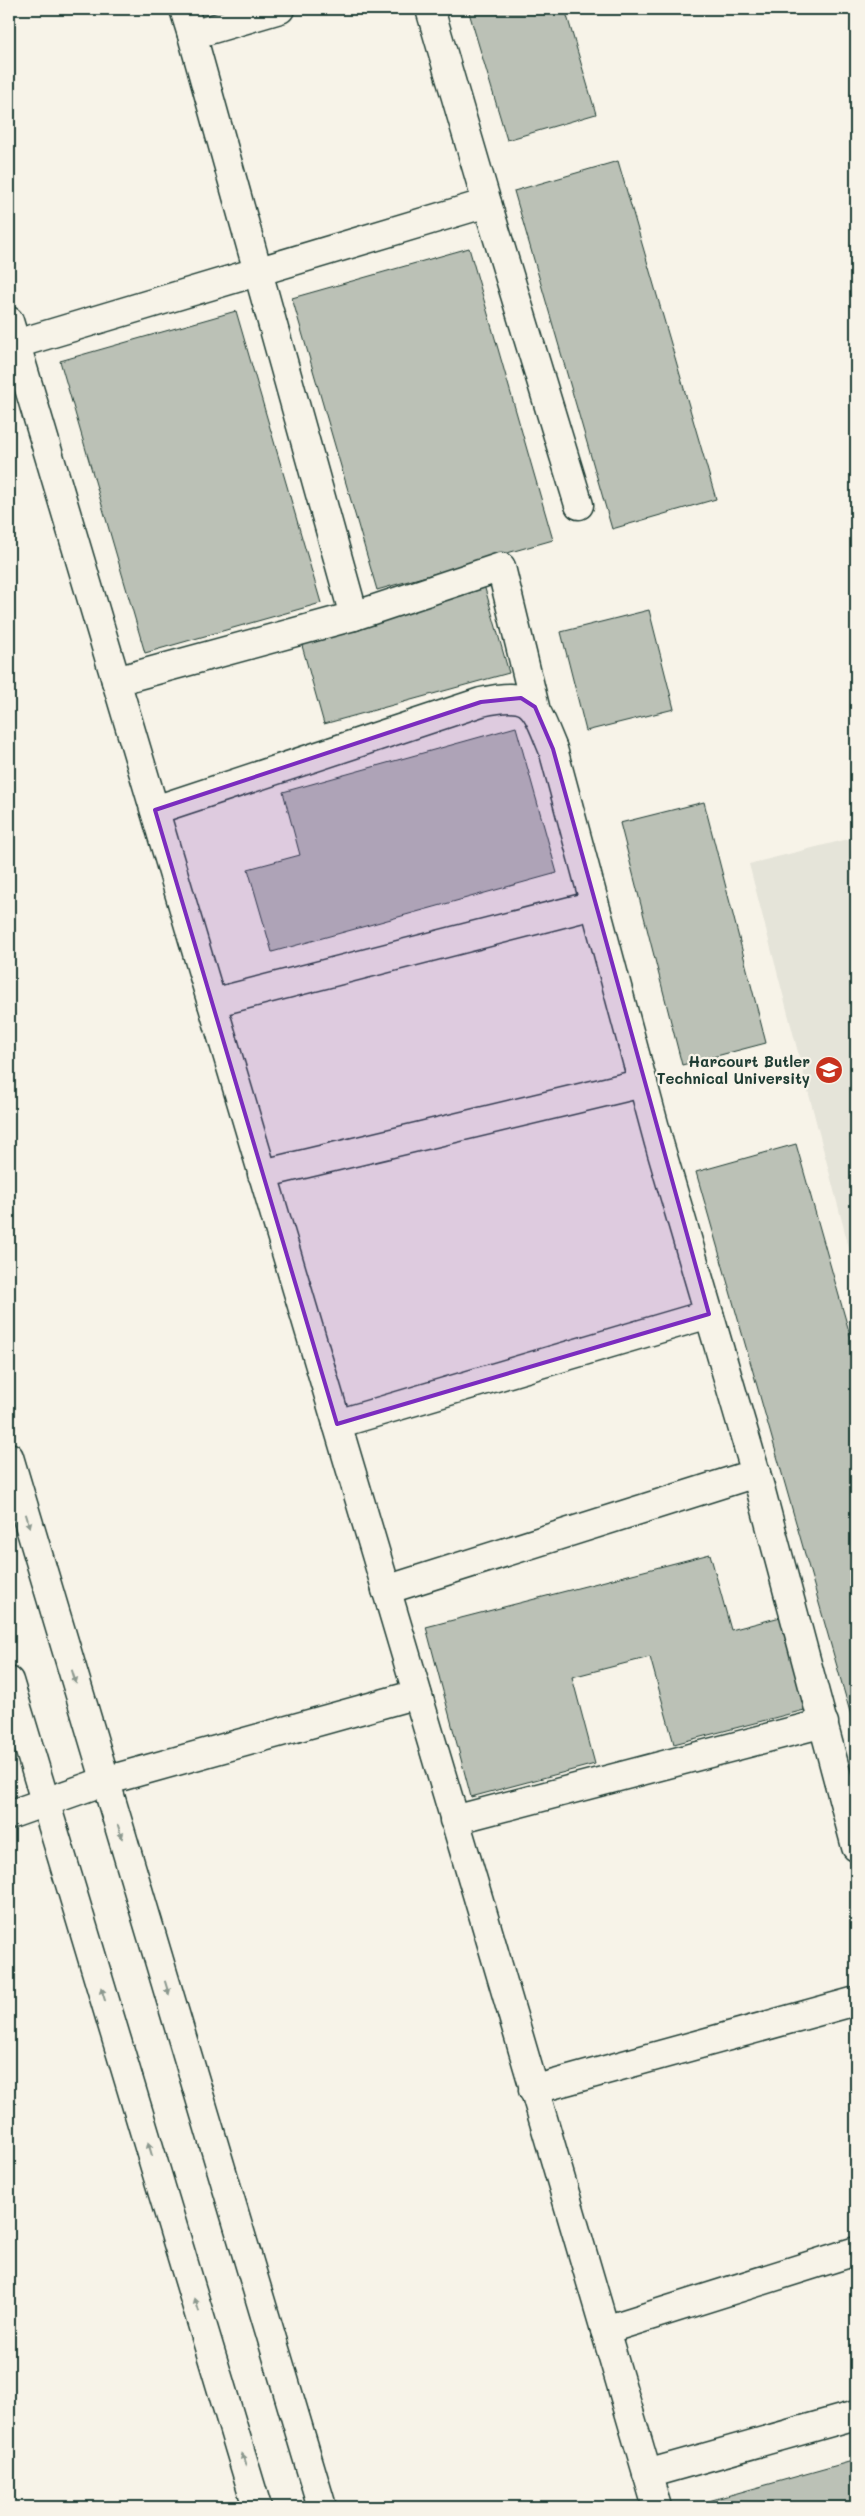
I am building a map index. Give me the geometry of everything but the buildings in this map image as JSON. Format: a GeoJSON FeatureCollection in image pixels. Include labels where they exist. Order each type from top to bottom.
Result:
{"type":"FeatureCollection","features":[{"type":"Feature","properties":{"kind":"street"},"geometry":{"type":"LineString","coordinates":[[184,9],[354,616]]}},
{"type":"Feature","properties":{"kind":"street"},"geometry":{"type":"LineString","coordinates":[[192,34],[280,9]]}},
{"type":"Feature","properties":{"kind":"street"},"geometry":{"type":"LineString","coordinates":[[430,9],[579,505]]}},
{"type":"Feature","properties":{"kind":"street"},"geometry":{"type":"LineString","coordinates":[[487,203],[257,272],[12,332],[657,2507]]}},
{"type":"Feature","properties":{"kind":"street"},"geometry":{"type":"LineString","coordinates":[[116,681],[354,616],[501,567],[535,707],[553,749],[642,1083],[756,1473],[856,1847]]}},
{"type":"Feature","properties":{"kind":"street"},"geometry":{"type":"LineString","coordinates":[[154,810],[481,702],[506,696],[521,698],[535,707]]}},
{"type":"Feature","properties":{"kind":"street"},"geometry":{"type":"LineString","coordinates":[[212,1003],[594,905]]}},
{"type":"Feature","properties":{"kind":"street"},"geometry":{"type":"LineString","coordinates":[[262,1174],[642,1083]]}},
{"type":"Feature","properties":{"kind":"street"},"geometry":{"type":"LineString","coordinates":[[337,1424],[709,1314]]}},
{"type":"Feature","properties":{"kind":"street"},"geometry":{"type":"LineString","coordinates":[[9,1457],[322,2507]]}},
{"type":"Feature","properties":{"kind":"street"},"geometry":{"type":"LineString","coordinates":[[386,1590],[756,1473]]}},
{"type":"Feature","properties":{"kind":"street"},"geometry":{"type":"LineString","coordinates":[[9,1681],[257,2507]]}},
{"type":"Feature","properties":{"kind":"street"},"geometry":{"type":"LineString","coordinates":[[9,1815],[105,1781],[417,1694]]}},
{"type":"Feature","properties":{"kind":"street"},"geometry":{"type":"LineString","coordinates":[[454,1820],[824,1724]]}},
{"type":"Feature","properties":{"kind":"street"},"geometry":{"type":"LineString","coordinates":[[533,2090],[856,2001]]}},
{"type":"Feature","properties":{"kind":"street"},"geometry":{"type":"LineString","coordinates":[[605,2330],[856,2252]]}},
{"type":"Feature","properties":{"kind":"street"},"geometry":{"type":"LineString","coordinates":[[647,2474],[856,2416]]}},
{"type":"Feature","properties":{"kind":"highlighted area"},"geometry":{"type":"Polygon","coordinates":[[[521,698],[535,707],[553,749],[709,1314],[337,1424],[155,810],[481,702],[521,698]]]}},
{"type":"Feature","properties":{"kind":"shaded area","name":"Harcourt Butler Technical University"},"geometry":{"type":"Polygon","coordinates":[[[856,837],[856,1275],[749,864],[856,837]]]}},
{"type":"Feature","properties":{"kind":"place","name":"Harcourt Butler Technical University"},"geometry":{"type":"Point","coordinates":[829,1070]}}]}
